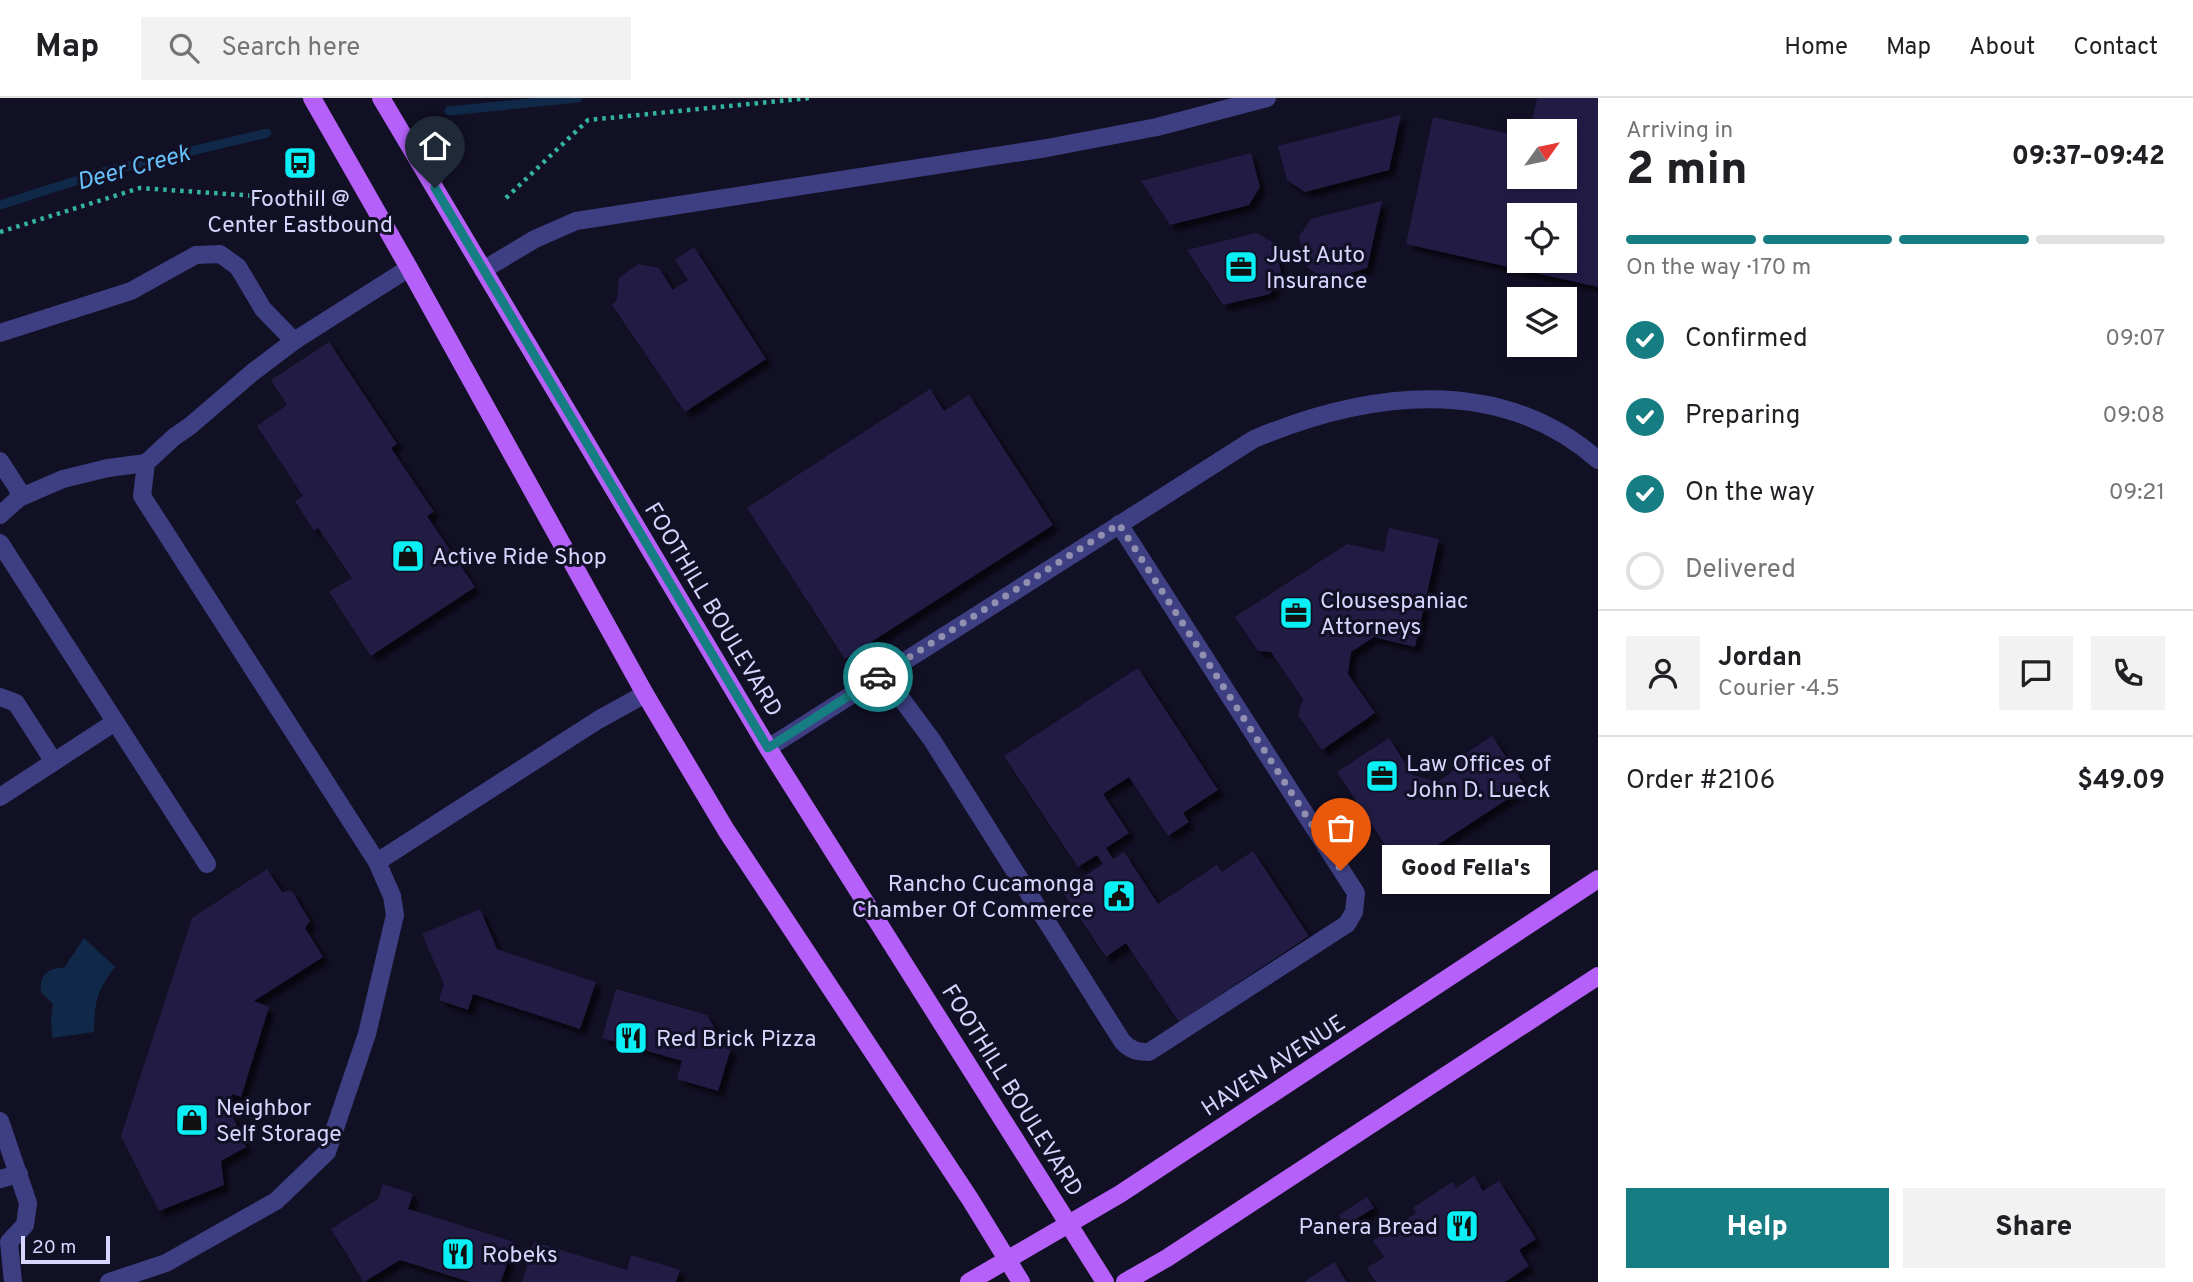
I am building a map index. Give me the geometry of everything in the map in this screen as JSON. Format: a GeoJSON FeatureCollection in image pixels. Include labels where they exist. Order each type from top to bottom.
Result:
{"type":"FeatureCollection","features":[{"type":"Feature","properties":{"kind":"main road"},"geometry":{"type":"LineString","coordinates":[[312,98],[645,695],[726,830],[1021,1282]]}},
{"type":"Feature","properties":{"kind":"main road","name":"FOOTHILL BOULEVARD"},"geometry":{"type":"LineString","coordinates":[[381,98],[768,748],[1105,1282]]}},
{"type":"Feature","properties":{"kind":"main road","name":"HAVEN AVENUE"},"geometry":{"type":"LineString","coordinates":[[969,1282],[1069,1225],[1152,1173],[1598,879]]}},
{"type":"Feature","properties":{"kind":"main road"},"geometry":{"type":"LineString","coordinates":[[1125,1282],[1167,1258],[1598,976]]}},
{"type":"Feature","properties":{"kind":"lane"},"geometry":{"type":"LineString","coordinates":[[483,270],[535,239],[576,221],[1060,145],[1157,127],[1266,98]]}},
{"type":"Feature","properties":{"kind":"lane"},"geometry":{"type":"LineString","coordinates":[[0,333],[131,291],[196,255],[220,254],[238,267],[263,309],[294,341]]}},
{"type":"Feature","properties":{"kind":"lane"},"geometry":{"type":"LineString","coordinates":[[0,515],[19,498],[63,479],[108,468],[146,463],[174,436],[294,341],[409,268]]}},
{"type":"Feature","properties":{"kind":"lane"},"geometry":{"type":"LineString","coordinates":[[768,748],[1254,439],[1296,421],[1347,407],[1443,398],[1494,406],[1541,423],[1598,460]]}},
{"type":"Feature","properties":{"kind":"lane"},"geometry":{"type":"LineString","coordinates":[[0,461],[18,489],[19,498]]}},
{"type":"Feature","properties":{"kind":"lane"},"geometry":{"type":"LineString","coordinates":[[109,1282],[166,1263],[276,1201],[327,1152],[367,1034],[392,937],[395,915],[393,896],[377,862],[142,496],[146,463]]}},
{"type":"Feature","properties":{"kind":"lane"},"geometry":{"type":"LineString","coordinates":[[883,674],[932,740],[1122,1041],[1128,1048],[1149,1052],[1347,924],[1354,912],[1356,893],[1119,524]]}},
{"type":"Feature","properties":{"kind":"lane"},"geometry":{"type":"LineString","coordinates":[[0,543],[207,864]]}},
{"type":"Feature","properties":{"kind":"lane"},"geometry":{"type":"LineString","coordinates":[[377,862],[598,720],[645,695]]}},
{"type":"Feature","properties":{"kind":"lane"},"geometry":{"type":"LineString","coordinates":[[0,696],[16,703],[54,762]]}},
{"type":"Feature","properties":{"kind":"lane"},"geometry":{"type":"LineString","coordinates":[[0,797],[115,722]]}},
{"type":"Feature","properties":{"kind":"lane"},"geometry":{"type":"LineString","coordinates":[[0,1121],[28,1203],[25,1225],[5,1239],[13,1282]]}},
{"type":"Feature","properties":{"kind":"lane"},"geometry":{"type":"LineString","coordinates":[[0,1179],[19,1174]]}},
{"type":"Feature","properties":{"kind":"path"},"geometry":{"type":"LineString","coordinates":[[506,198],[588,120],[810,98]]}},
{"type":"Feature","properties":{"kind":"path"},"geometry":{"type":"LineString","coordinates":[[0,232],[140,188],[271,197],[308,194]]}},
{"type":"Feature","properties":{"kind":"water"},"geometry":{"type":"Polygon","coordinates":[[[84,938],[115,967],[98,997],[94,1032],[52,1038],[53,1004],[41,992],[41,981],[49,971],[64,968],[84,938]]]}},
{"type":"Feature","properties":{"kind":"building"},"geometry":{"type":"Polygon","coordinates":[[[1537,98],[1598,98],[1598,287],[1535,273],[1577,273],[1577,203],[1507,203],[1507,267],[1406,244],[1433,117],[1507,133],[1507,189],[1577,189],[1577,119],[1533,119],[1537,98]]]}},
{"type":"Feature","properties":{"kind":"building"},"geometry":{"type":"Polygon","coordinates":[[[1401,115],[1389,170],[1305,192],[1287,180],[1278,146],[1401,115]]]}},
{"type":"Feature","properties":{"kind":"building"},"geometry":{"type":"Polygon","coordinates":[[[1251,153],[1260,187],[1249,205],[1170,225],[1141,181],[1251,153]]]}},
{"type":"Feature","properties":{"kind":"building"},"geometry":{"type":"Polygon","coordinates":[[[1382,201],[1367,268],[1326,281],[1308,268],[1299,237],[1311,219],[1382,201]]]}},
{"type":"Feature","properties":{"kind":"building"},"geometry":{"type":"Polygon","coordinates":[[[1256,233],[1274,243],[1282,276],[1270,294],[1223,305],[1187,250],[1256,233]]]}},
{"type":"Feature","properties":{"kind":"building"},"geometry":{"type":"Polygon","coordinates":[[[694,247],[766,359],[685,412],[612,305],[617,300],[619,278],[638,264],[659,268],[673,290],[688,280],[675,260],[694,247]]]}},
{"type":"Feature","properties":{"kind":"building"},"geometry":{"type":"Polygon","coordinates":[[[329,342],[397,444],[391,448],[434,512],[427,516],[475,587],[371,656],[329,592],[352,578],[318,528],[314,531],[295,501],[303,496],[257,426],[287,405],[271,380],[329,342]]]}},
{"type":"Feature","properties":{"kind":"building"},"geometry":{"type":"Polygon","coordinates":[[[930,389],[944,411],[969,395],[1053,525],[845,659],[747,508],[930,389]]]}},
{"type":"Feature","properties":{"kind":"building"},"geometry":{"type":"Polygon","coordinates":[[[1389,528],[1439,539],[1415,647],[1374,637],[1351,652],[1348,674],[1375,713],[1322,750],[1298,715],[1303,699],[1271,652],[1258,651],[1235,617],[1347,544],[1384,552],[1389,528]]]}},
{"type":"Feature","properties":{"kind":"building"},"geometry":{"type":"Polygon","coordinates":[[[1138,668],[1218,790],[1183,813],[1189,822],[1168,836],[1129,777],[1103,794],[1129,833],[1106,848],[1113,859],[1124,852],[1158,904],[1217,865],[1222,872],[1253,851],[1309,936],[1179,1022],[1126,943],[1106,957],[1062,891],[1103,864],[1097,855],[1078,867],[1004,756],[1138,668]]]}},
{"type":"Feature","properties":{"kind":"building"},"geometry":{"type":"Polygon","coordinates":[[[1492,736],[1526,787],[1401,869],[1337,772],[1389,738],[1413,775],[1438,782],[1460,766],[1456,760],[1492,736]]]}},
{"type":"Feature","properties":{"kind":"building"},"geometry":{"type":"Polygon","coordinates":[[[267,869],[282,892],[292,891],[310,921],[305,928],[323,957],[254,1001],[269,1007],[241,1097],[232,1094],[229,1107],[246,1147],[221,1161],[224,1185],[159,1211],[121,1136],[192,918],[267,869]]]}},
{"type":"Feature","properties":{"kind":"building"},"geometry":{"type":"Polygon","coordinates":[[[480,909],[497,949],[596,982],[580,1029],[473,994],[468,1010],[439,1000],[444,984],[422,934],[480,909]]]}},
{"type":"Feature","properties":{"kind":"building"},"geometry":{"type":"Polygon","coordinates":[[[616,989],[707,1015],[720,1038],[718,1045],[731,1048],[718,1091],[677,1079],[682,1061],[602,1038],[616,989]]]}},
{"type":"Feature","properties":{"kind":"building","name":"Panera Bread"},"geometry":{"type":"Polygon","coordinates":[[[1474,1176],[1483,1191],[1499,1181],[1536,1239],[1519,1250],[1529,1266],[1505,1282],[1376,1282],[1367,1268],[1384,1257],[1373,1241],[1416,1213],[1413,1208],[1452,1182],[1456,1188],[1474,1176]]]}},
{"type":"Feature","properties":{"kind":"building"},"geometry":{"type":"Polygon","coordinates":[[[383,1184],[413,1194],[408,1209],[514,1242],[501,1282],[470,1282],[400,1260],[364,1282],[331,1229],[378,1199],[383,1184]]]}},
{"type":"Feature","properties":{"kind":"building"},"geometry":{"type":"Polygon","coordinates":[[[1367,1197],[1374,1208],[1346,1225],[1339,1215],[1367,1197]]]}},
{"type":"Feature","properties":{"kind":"building"},"geometry":{"type":"Polygon","coordinates":[[[534,1242],[627,1270],[631,1255],[680,1270],[676,1282],[522,1282],[534,1242]]]}},
{"type":"Feature","properties":{"kind":"building"},"geometry":{"type":"Polygon","coordinates":[[[1334,1262],[1347,1282],[1304,1282],[1334,1262]]]}},
{"type":"Feature","properties":{"kind":"waterway","name":"Deer Creek"},"geometry":{"type":"LineString","coordinates":[[449,111],[578,98]]}},
{"type":"Feature","properties":{"kind":"waterway","name":"Deer Creek"},"geometry":{"type":"LineString","coordinates":[[0,205],[103,172],[267,133]]}},
{"type":"Feature","properties":{"kind":"way so far"},"geometry":{"type":"LineString","coordinates":[[878,677],[1119,524],[1341,870]]}},
{"type":"Feature","properties":{"kind":"place","name":"Foothill @ Center Eastbound"},"geometry":{"type":"Point","coordinates":[300,163]}},
{"type":"Feature","properties":{"kind":"place","name":"Just Auto Insurance"},"geometry":{"type":"Point","coordinates":[1241,267]}},
{"type":"Feature","properties":{"kind":"place","name":"Active Ride Shop"},"geometry":{"type":"Point","coordinates":[408,556]}},
{"type":"Feature","properties":{"kind":"place","name":"Clousespaniac Attorneys"},"geometry":{"type":"Point","coordinates":[1296,613]}},
{"type":"Feature","properties":{"kind":"place","name":"Law Offices of John D. Lueck"},"geometry":{"type":"Point","coordinates":[1382,776]}},
{"type":"Feature","properties":{"kind":"place","name":"Good Fella's"},"geometry":{"type":"Point","coordinates":[1341,870]}},
{"type":"Feature","properties":{"kind":"place","name":"Rancho Cucamonga Chamber Of Commerce"},"geometry":{"type":"Point","coordinates":[1119,896]}},
{"type":"Feature","properties":{"kind":"place","name":"Red Brick Pizza"},"geometry":{"type":"Point","coordinates":[631,1038]}},
{"type":"Feature","properties":{"kind":"place","name":"Neighbor Self Storage"},"geometry":{"type":"Point","coordinates":[192,1120]}},
{"type":"Feature","properties":{"kind":"place","name":"Panera Bread"},"geometry":{"type":"Point","coordinates":[1462,1226]}},
{"type":"Feature","properties":{"kind":"place","name":"Robeks"},"geometry":{"type":"Point","coordinates":[458,1254]}},
{"type":"Feature","properties":{"kind":"route"},"geometry":{"type":"LineString","coordinates":[[435,188],[768,748],[878,677]]}}]}
